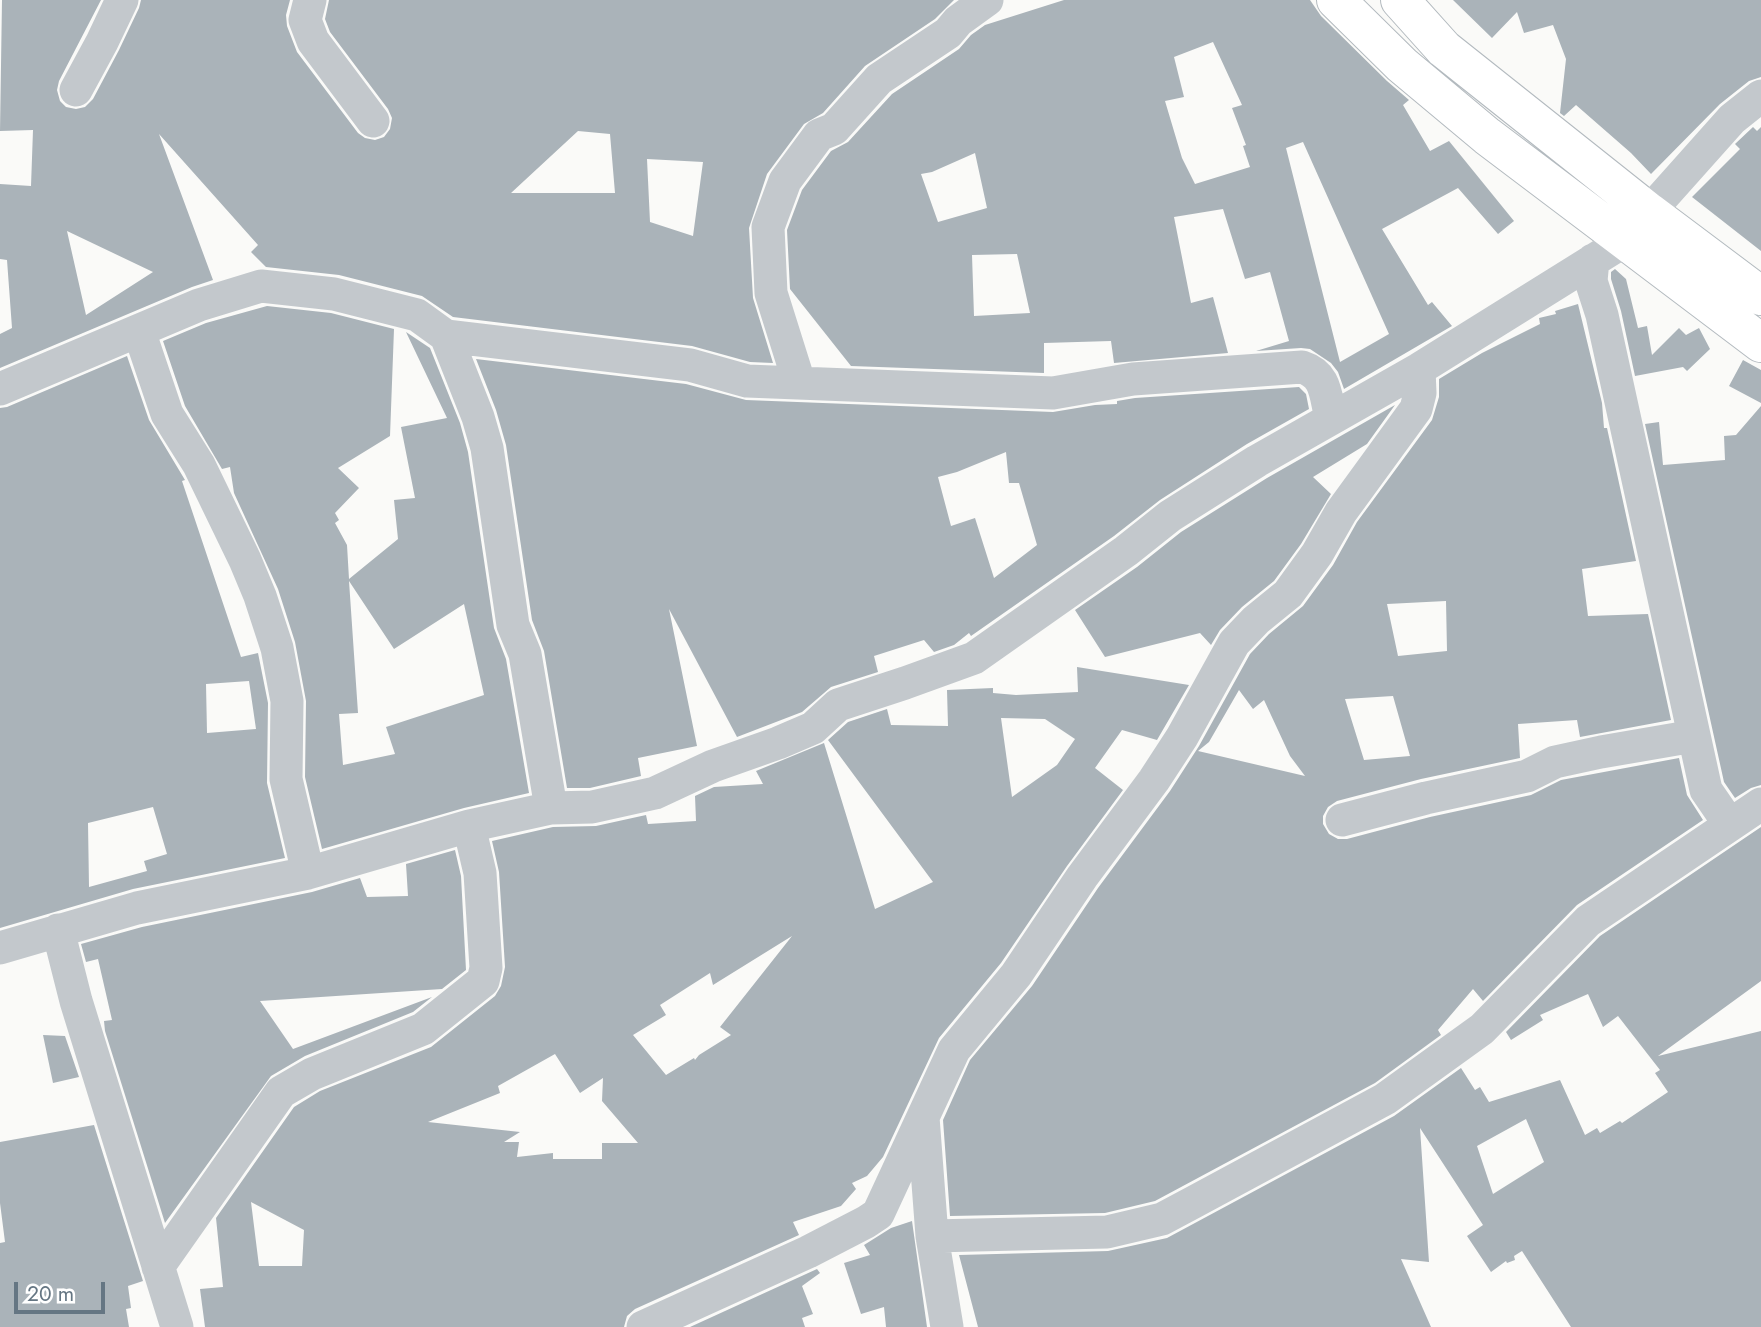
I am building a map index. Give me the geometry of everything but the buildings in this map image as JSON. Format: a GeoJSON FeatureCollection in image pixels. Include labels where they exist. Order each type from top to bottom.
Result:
{"type":"FeatureCollection","features":[{"type":"Feature","properties":{"kind":"street"},"geometry":{"type":"LineString","coordinates":[[76,90],[122,0]]}},
{"type":"Feature","properties":{"kind":"street"},"geometry":{"type":"LineString","coordinates":[[310,0],[305,20],[313,41],[373,121]]}},
{"type":"Feature","properties":{"kind":"street"},"geometry":{"type":"LineString","coordinates":[[799,382],[771,293],[768,227],[785,181],[819,135],[834,130],[879,79],[948,33],[958,21],[987,0]]}},
{"type":"Feature","properties":{"kind":"street"},"geometry":{"type":"LineString","coordinates":[[1336,0],[1402,65],[1487,136],[1761,296]]}},
{"type":"Feature","properties":{"kind":"street"},"geometry":{"type":"LineString","coordinates":[[1400,0],[1444,49],[1761,343]]}},
{"type":"Feature","properties":{"kind":"street"},"geometry":{"type":"LineString","coordinates":[[0,948],[137,908],[308,873],[469,826],[551,808],[593,807],[654,793],[713,766],[813,728],[838,705],[974,658],[1126,551],[1170,516],[1331,418],[1419,369],[1593,260],[1637,226],[1732,119],[1761,96]]}},
{"type":"Feature","properties":{"kind":"street"},"geometry":{"type":"LineString","coordinates":[[1593,260],[1591,281],[1602,315],[1706,790],[1730,825]]}},
{"type":"Feature","properties":{"kind":"street"},"geometry":{"type":"LineString","coordinates":[[0,388],[199,305],[261,286],[334,294],[417,315],[446,336],[690,365],[747,381],[1053,393],[1133,379],[1302,368],[1315,371],[1321,380],[1331,418]]}},
{"type":"Feature","properties":{"kind":"street"},"geometry":{"type":"LineString","coordinates":[[139,331],[167,414],[199,465],[245,560],[277,648],[287,701],[286,779],[308,873]]}},
{"type":"Feature","properties":{"kind":"street"},"geometry":{"type":"LineString","coordinates":[[446,336],[478,417],[486,447],[513,625],[524,654],[551,808]]}},
{"type":"Feature","properties":{"kind":"street"},"geometry":{"type":"LineString","coordinates":[[643,1327],[808,1252],[878,1214],[954,1050],[1016,975],[1082,877],[1154,780],[1182,737],[1234,643],[1256,620],[1288,594],[1317,554],[1341,512],[1416,409],[1420,393],[1419,369]]}},
{"type":"Feature","properties":{"kind":"street"},"geometry":{"type":"LineString","coordinates":[[1342,820],[1527,776],[1555,762],[1695,736]]}},
{"type":"Feature","properties":{"kind":"street"},"geometry":{"type":"LineString","coordinates":[[932,1236],[1107,1232],[1162,1219],[1385,1099],[1482,1029],[1588,921],[1761,804]]}},
{"type":"Feature","properties":{"kind":"street"},"geometry":{"type":"LineString","coordinates":[[158,1267],[281,1092],[312,1073],[424,1028],[483,981],[486,968],[480,873],[469,826]]}},
{"type":"Feature","properties":{"kind":"street"},"geometry":{"type":"LineString","coordinates":[[58,930],[76,1001],[177,1327]]}},
{"type":"Feature","properties":{"kind":"street"},"geometry":{"type":"LineString","coordinates":[[923,1114],[932,1236],[947,1327]]}}]}
